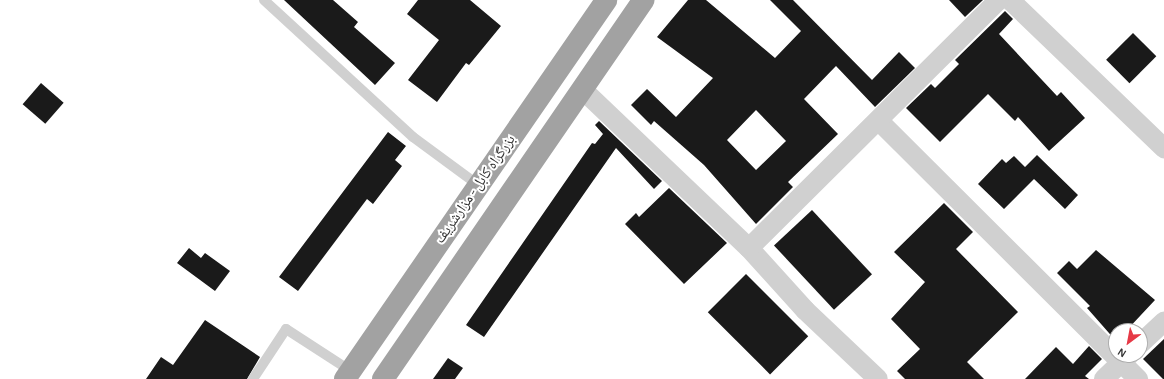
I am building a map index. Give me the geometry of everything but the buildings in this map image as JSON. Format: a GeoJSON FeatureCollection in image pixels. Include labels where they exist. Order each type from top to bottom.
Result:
{"type":"FeatureCollection","features":[{"type":"Feature","properties":{"kind":"highway","name":"بزرگراه کابل - مزارشریف"},"geometry":{"type":"LineString","coordinates":[[353,376],[478,185],[606,0]]}},
{"type":"Feature","properties":{"kind":"highway","name":"بزرگراه کابل - مزارشریف"},"geometry":{"type":"LineString","coordinates":[[383,379],[643,0]]}},
{"type":"Feature","properties":{"kind":"highway"},"geometry":{"type":"LineString","coordinates":[[478,185],[504,203]]}},
{"type":"Feature","properties":{"kind":"street"},"geometry":{"type":"LineString","coordinates":[[749,248],[879,121],[999,0]]}},
{"type":"Feature","properties":{"kind":"street"},"geometry":{"type":"LineString","coordinates":[[1010,0],[1164,148]]}},
{"type":"Feature","properties":{"kind":"street"},"geometry":{"type":"LineString","coordinates":[[582,90],[749,248],[805,310],[878,379]]}},
{"type":"Feature","properties":{"kind":"street"},"geometry":{"type":"LineString","coordinates":[[879,121],[1108,342]]}},
{"type":"Feature","properties":{"kind":"street"},"geometry":{"type":"LineString","coordinates":[[1148,337],[1164,322]]}},
{"type":"Feature","properties":{"kind":"street"},"geometry":{"type":"LineString","coordinates":[[1104,379],[1120,363]]}},
{"type":"Feature","properties":{"kind":"street"},"geometry":{"type":"LineString","coordinates":[[1128,363],[1138,379]]}},
{"type":"Feature","properties":{"kind":"lane"},"geometry":{"type":"LineString","coordinates":[[264,0],[413,137],[478,185]]}},
{"type":"Feature","properties":{"kind":"lane"},"geometry":{"type":"LineString","coordinates":[[253,379],[286,329],[353,376]]}}]}
